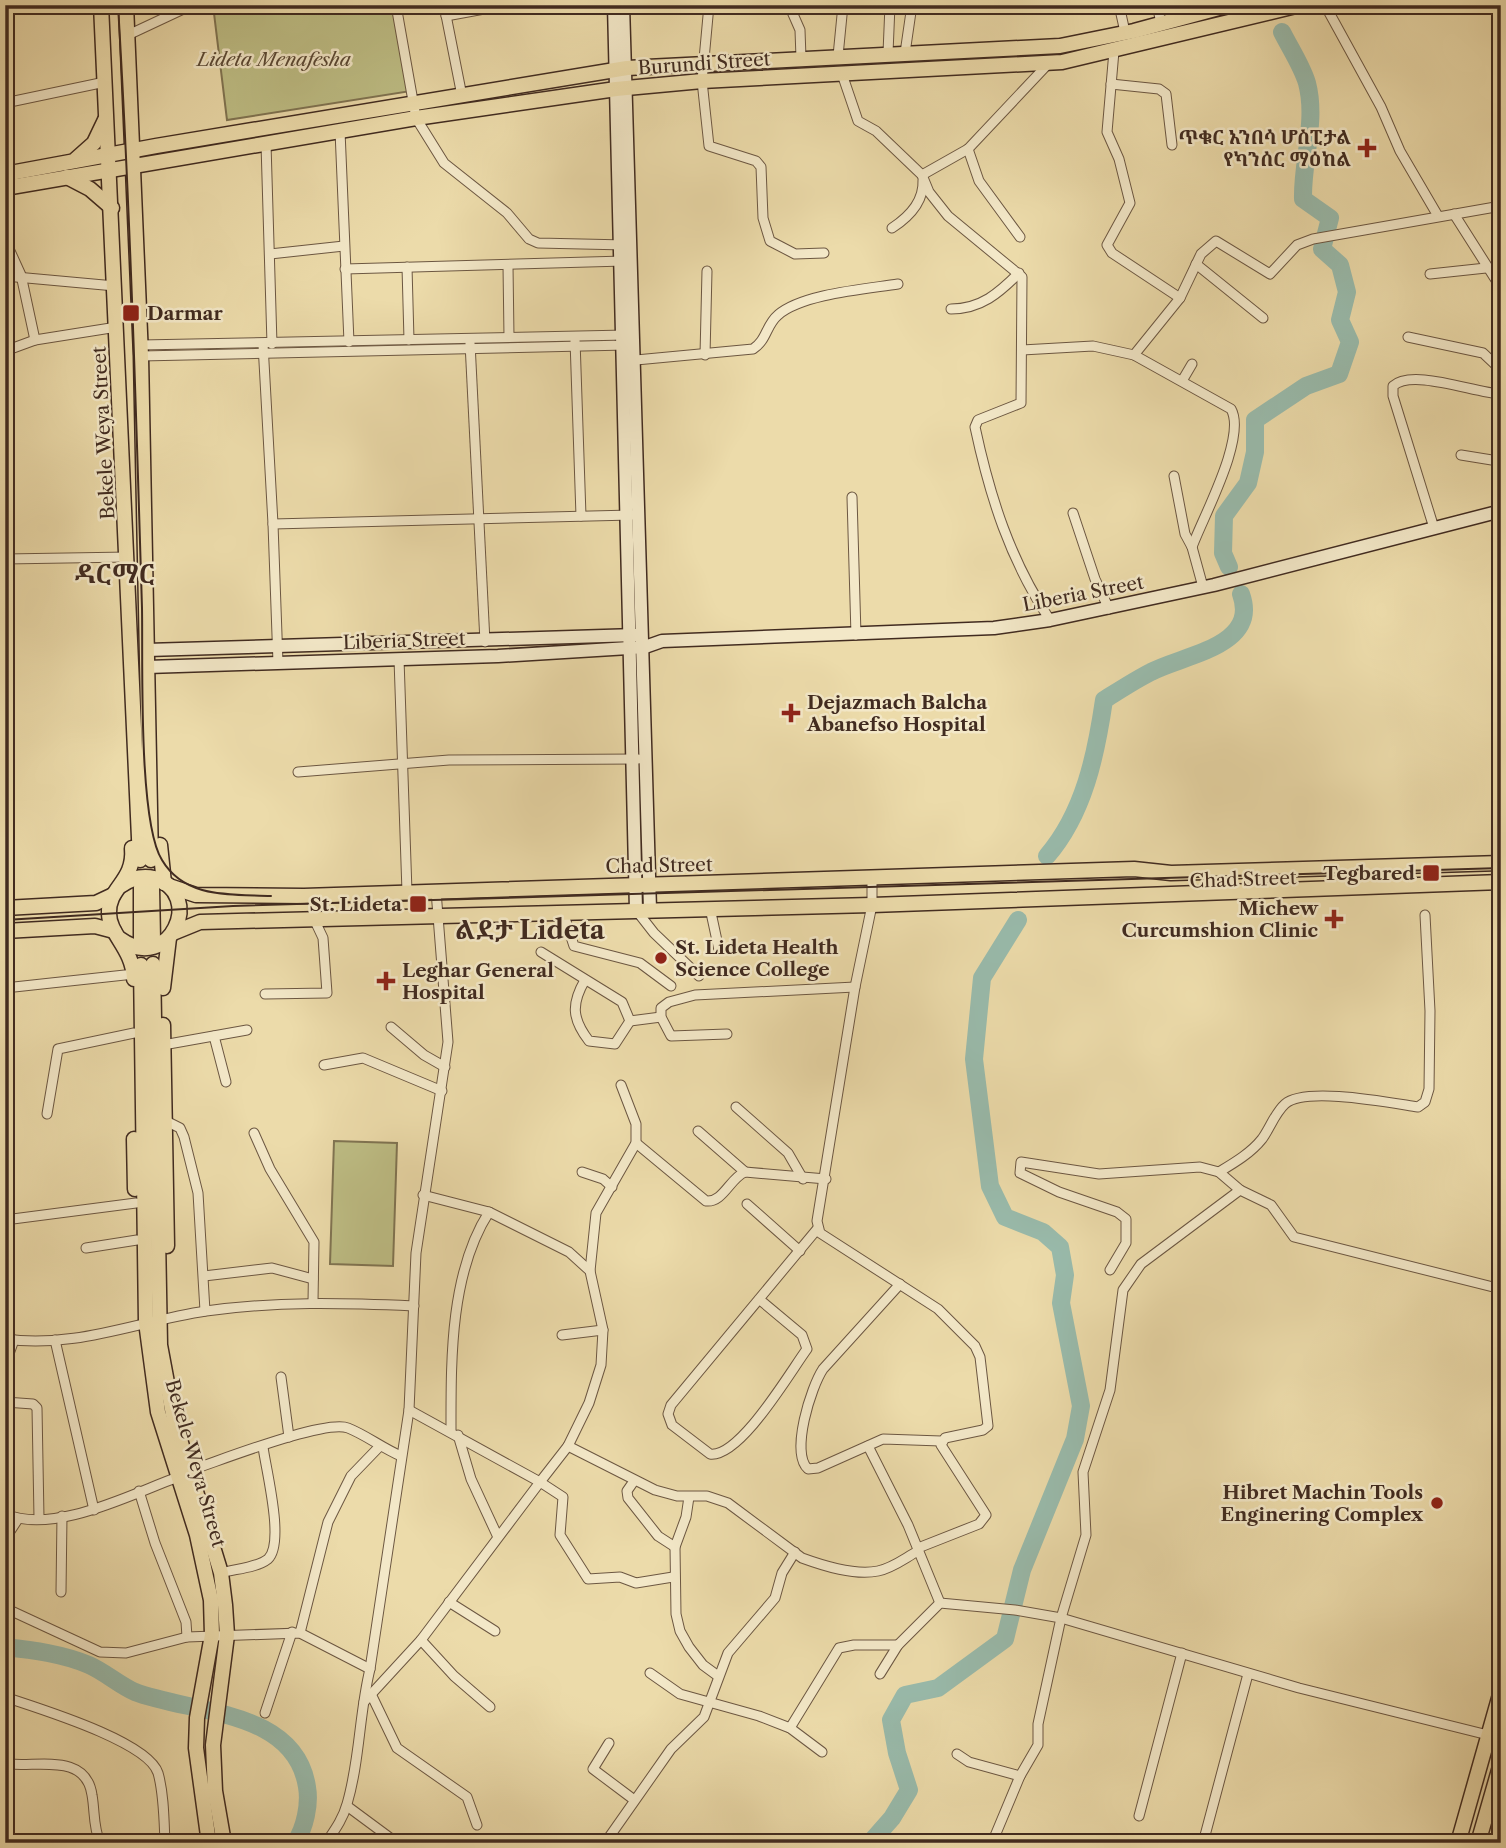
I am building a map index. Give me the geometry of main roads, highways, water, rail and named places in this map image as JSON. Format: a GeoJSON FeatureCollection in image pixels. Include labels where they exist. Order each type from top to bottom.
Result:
{"type":"FeatureCollection","features":[{"type":"Feature","properties":{"kind":"main road","name":"Bekele Weya Street"},"geometry":{"type":"LineString","coordinates":[[101,5],[145,860],[147,650],[141,350],[126,5]]}},
{"type":"Feature","properties":{"kind":"main road","name":"Burundi Street"},"geometry":{"type":"LineString","coordinates":[[132,157],[266,144],[340,131],[415,112],[462,96],[621,69],[703,62],[1060,46],[1230,5]]}},
{"type":"Feature","properties":{"kind":"main road","name":"Burundi Street"},"geometry":{"type":"LineString","coordinates":[[109,162],[415,112],[622,89],[702,81],[1056,63],[1300,5]]}},
{"type":"Feature","properties":{"kind":"main road"},"geometry":{"type":"LineString","coordinates":[[1192,15],[1197,31]]}},
{"type":"Feature","properties":{"kind":"main road"},"geometry":{"type":"LineString","coordinates":[[1056,63],[1060,46]]}},
{"type":"Feature","properties":{"kind":"main road"},"geometry":{"type":"LineString","coordinates":[[937,53],[937,71]]}},
{"type":"Feature","properties":{"kind":"main road"},"geometry":{"type":"LineString","coordinates":[[75,160],[94,142],[107,117]]}},
{"type":"Feature","properties":{"kind":"main road"},"geometry":{"type":"LineString","coordinates":[[5,174],[75,160],[109,162]]}},
{"type":"Feature","properties":{"kind":"main road"},"geometry":{"type":"LineString","coordinates":[[5,188],[67,177],[109,162]]}},
{"type":"Feature","properties":{"kind":"main road"},"geometry":{"type":"LineString","coordinates":[[67,177],[90,189],[111,208]]}},
{"type":"Feature","properties":{"kind":"main road"},"geometry":{"type":"LineString","coordinates":[[129,583],[125,606],[125,677],[133,860],[131,872],[117,890],[109,912],[117,935],[143,968],[154,1125],[159,1264],[153,1321]]}},
{"type":"Feature","properties":{"kind":"main road"},"geometry":{"type":"LineString","coordinates":[[147,673],[156,740],[160,862],[147,940]]}},
{"type":"Feature","properties":{"kind":"main road","name":"Chad Street"},"geometry":{"type":"LineString","coordinates":[[156,886],[196,895],[407,892],[872,879],[1501,856]]}},
{"type":"Feature","properties":{"kind":"main road","name":"Chad Street"},"geometry":{"type":"LineString","coordinates":[[1152,869],[1171,873],[1501,863]]}},
{"type":"Feature","properties":{"kind":"main road"},"geometry":{"type":"LineString","coordinates":[[5,908],[96,903],[145,877],[180,909],[163,969],[167,1247],[159,1264]]}},
{"type":"Feature","properties":{"kind":"main road","name":"Chad Street"},"geometry":{"type":"LineString","coordinates":[[171,936],[200,922],[872,905],[1501,881]]}},
{"type":"Feature","properties":{"kind":"main road","name":"Chad Street"},"geometry":{"type":"LineString","coordinates":[[1114,895],[1162,902],[1501,890]]}},
{"type":"Feature","properties":{"kind":"main road"},"geometry":{"type":"LineString","coordinates":[[5,931],[95,926],[117,935],[133,946],[145,948],[171,936]]}},
{"type":"Feature","properties":{"kind":"main road","name":"Bekele Weya Street"},"geometry":{"type":"LineString","coordinates":[[143,968],[144,1266],[153,1321],[152,1382],[184,1473],[219,1635],[198,1712],[197,1763],[209,1843]]}},
{"type":"Feature","properties":{"kind":"main road"},"geometry":{"type":"LineString","coordinates":[[143,968],[134,1033],[137,1240],[144,1266]]}},
{"type":"Feature","properties":{"kind":"main road"},"geometry":{"type":"LineString","coordinates":[[184,1473],[221,1573],[213,1770],[224,1843]]}},
{"type":"Feature","properties":{"kind":"main road"},"geometry":{"type":"LineString","coordinates":[[1458,1843],[1495,1732],[1501,1691]]}},
{"type":"Feature","properties":{"kind":"main road"},"geometry":{"type":"LineString","coordinates":[[1478,1840],[1501,1763]]}},
{"type":"Feature","properties":{"kind":"waterway"},"geometry":{"type":"LineString","coordinates":[[1229,567],[1223,553],[1224,516],[1248,483],[1255,452],[1255,420],[1306,386],[1339,374],[1350,342],[1340,320],[1347,292],[1340,265],[1322,249],[1330,218],[1303,199],[1310,97],[1302,70],[1282,32]]}},
{"type":"Feature","properties":{"kind":"waterway"},"geometry":{"type":"LineString","coordinates":[[1047,856],[1060,839],[1079,802],[1097,742],[1104,700],[1151,672],[1198,654],[1229,637],[1239,626],[1244,612],[1241,594]]}},
{"type":"Feature","properties":{"kind":"waterway"},"geometry":{"type":"LineString","coordinates":[[870,1843],[892,1818],[909,1790],[897,1753],[891,1720],[905,1695],[938,1688],[1005,1639],[1022,1570],[1075,1439],[1081,1406],[1061,1303],[1065,1275],[1060,1247],[1043,1232],[1005,1217],[990,1186],[974,1059],[982,978],[1018,920]]}},
{"type":"Feature","properties":{"kind":"waterway"},"geometry":{"type":"LineString","coordinates":[[5,1647],[79,1661],[135,1692],[238,1718],[263,1728],[283,1742],[299,1761],[307,1787],[306,1816],[295,1843]]}},
{"type":"Feature","properties":{"kind":"tram line"},"geometry":{"type":"LineString","coordinates":[[118,5],[135,382],[143,739],[149,812],[154,840],[162,860],[183,882],[210,892],[271,896]]}},
{"type":"Feature","properties":{"kind":"tram line"},"geometry":{"type":"LineString","coordinates":[[5,920],[233,906],[1501,868]]}},
{"type":"Feature","properties":{"kind":"place","name":"ጥቁር አንበሳ ሆስፒታል የካንሰር ማዕከል"},"geometry":{"type":"Point","coordinates":[1367,148]}},
{"type":"Feature","properties":{"kind":"place","name":"Darmar"},"geometry":{"type":"Point","coordinates":[131,313]}},
{"type":"Feature","properties":{"kind":"place","name":"Dejazmach Balcha Abanefso Hospital"},"geometry":{"type":"Point","coordinates":[791,713]}},
{"type":"Feature","properties":{"kind":"place","name":"Tegbared"},"geometry":{"type":"Point","coordinates":[1431,873]}},
{"type":"Feature","properties":{"kind":"place","name":"St. Lideta"},"geometry":{"type":"Point","coordinates":[418,904]}},
{"type":"Feature","properties":{"kind":"place","name":"Michew Curcumshion Clinic"},"geometry":{"type":"Point","coordinates":[1334,919]}},
{"type":"Feature","properties":{"kind":"place","name":"St. Lideta Health Science College"},"geometry":{"type":"Point","coordinates":[661,958]}},
{"type":"Feature","properties":{"kind":"place","name":"Leghar General Hospital"},"geometry":{"type":"Point","coordinates":[386,981]}},
{"type":"Feature","properties":{"kind":"place","name":"Hibret Machin Tools Enginering Complex"},"geometry":{"type":"Point","coordinates":[1437,1503]}},
{"type":"Feature","properties":{"kind":"district","name":"ዳርማር"},"geometry":{"type":"Point","coordinates":[115,574]}},
{"type":"Feature","properties":{"kind":"district","name":"ልደታ Lideta"},"geometry":{"type":"Point","coordinates":[530,930]}},
{"type":"Feature","properties":{"kind":"park label","name":"Lideta Menafesha"},"geometry":{"type":"Point","coordinates":[274,59]}}]}
